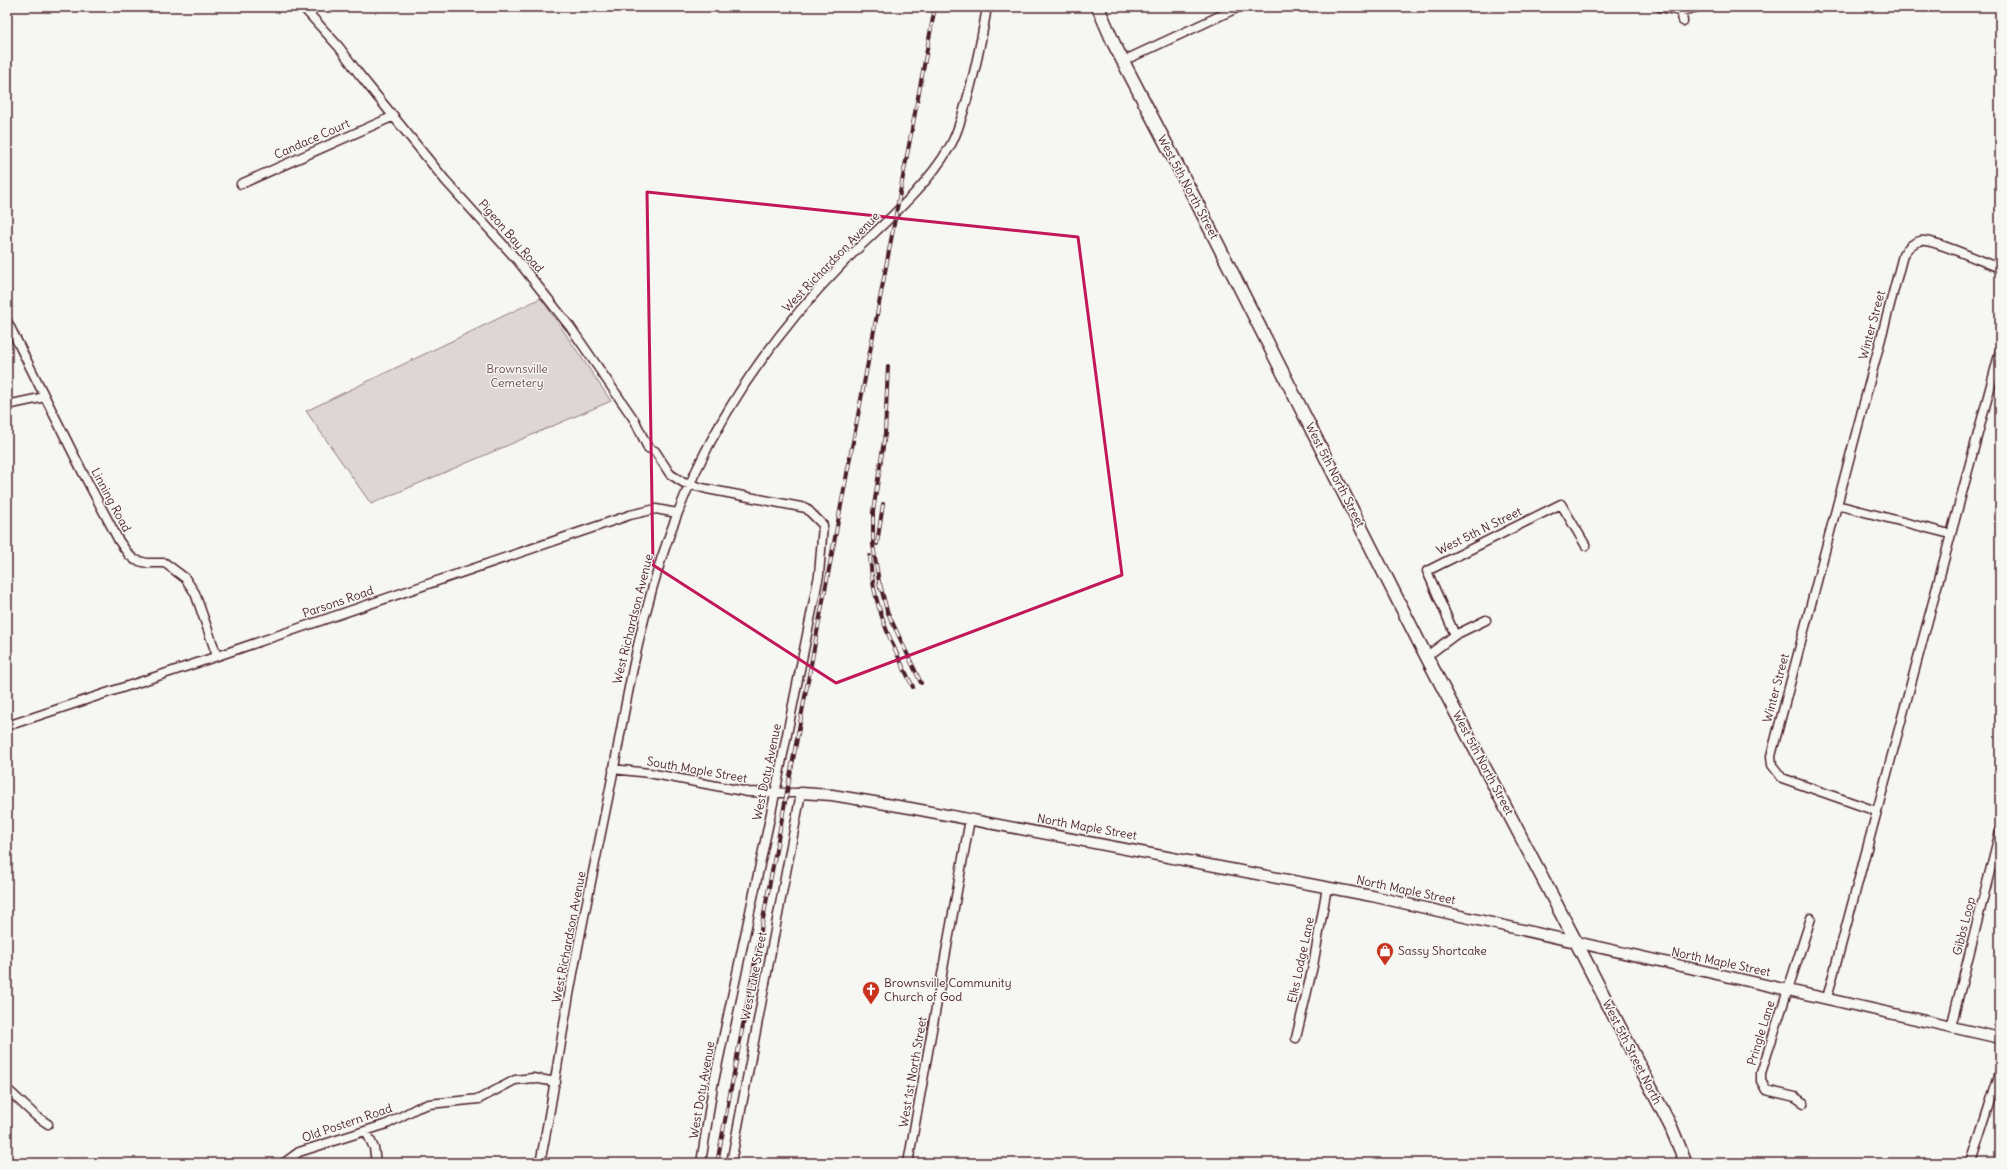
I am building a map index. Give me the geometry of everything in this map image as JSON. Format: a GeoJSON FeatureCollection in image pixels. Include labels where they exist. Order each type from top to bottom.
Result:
{"type":"FeatureCollection","features":[{"type":"Feature","properties":{"kind":"main road","name":"West 5th North Street"},"geometry":{"type":"LineString","coordinates":[[1098,7],[1108,33],[1200,207],[1427,656],[1576,942]]}},
{"type":"Feature","properties":{"kind":"main road","name":"West 5th Street North"},"geometry":{"type":"LineString","coordinates":[[1576,942],[1667,1120],[1686,1163]]}},
{"type":"Feature","properties":{"kind":"street","name":"Pigeon Bay Road"},"geometry":{"type":"LineString","coordinates":[[303,7],[339,47],[358,74],[445,180],[518,261],[571,328],[635,421],[648,448],[655,451],[670,474],[690,484]]}},
{"type":"Feature","properties":{"kind":"street","name":"West Richardson Avenue"},"geometry":{"type":"LineString","coordinates":[[540,1163],[556,1082],[565,1017],[625,705],[644,615],[663,549],[690,484],[719,425],[777,337],[821,286],[912,195],[951,146],[974,79],[987,7]]}},
{"type":"Feature","properties":{"kind":"street"},"geometry":{"type":"LineString","coordinates":[[1123,61],[1239,7]]}},
{"type":"Feature","properties":{"kind":"street"},"geometry":{"type":"LineString","coordinates":[[1660,7],[1681,11],[1698,7]]}},
{"type":"Feature","properties":{"kind":"street"},"geometry":{"type":"LineString","coordinates":[[1681,11],[1683,21]]}},
{"type":"Feature","properties":{"kind":"street","name":"Candace Court"},"geometry":{"type":"LineString","coordinates":[[240,184],[394,116]]}},
{"type":"Feature","properties":{"kind":"street","name":"Winter Street"},"geometry":{"type":"LineString","coordinates":[[1876,811],[1782,778],[1772,765],[1771,756],[1903,255],[1908,248],[1920,241],[1928,241],[2000,268]]}},
{"type":"Feature","properties":{"kind":"street","name":"Linning Road"},"geometry":{"type":"LineString","coordinates":[[7,321],[44,397],[114,532],[129,555],[140,562],[165,563],[178,571],[192,587],[217,656]]}},
{"type":"Feature","properties":{"kind":"street"},"geometry":{"type":"LineString","coordinates":[[1827,998],[2000,351]]}},
{"type":"Feature","properties":{"kind":"street"},"geometry":{"type":"LineString","coordinates":[[7,405],[44,397]]}},
{"type":"Feature","properties":{"kind":"street","name":"West Doty Avenue"},"geometry":{"type":"LineString","coordinates":[[690,484],[806,508],[823,525],[819,575],[776,794],[713,1086],[701,1163]]}},
{"type":"Feature","properties":{"kind":"street","name":"West 5th N Street"},"geometry":{"type":"LineString","coordinates":[[1455,635],[1426,571],[1561,504],[1586,546]]}},
{"type":"Feature","properties":{"kind":"street"},"geometry":{"type":"LineString","coordinates":[[1837,504],[1950,534]]}},
{"type":"Feature","properties":{"kind":"street","name":"Parsons Road"},"geometry":{"type":"LineString","coordinates":[[7,726],[630,515],[656,509],[677,513]]}},
{"type":"Feature","properties":{"kind":"street"},"geometry":{"type":"LineString","coordinates":[[1427,656],[1455,635],[1486,620]]}},
{"type":"Feature","properties":{"kind":"street","name":"South Maple Street"},"geometry":{"type":"LineString","coordinates":[[613,769],[650,773],[748,792],[776,794],[801,793]]}},
{"type":"Feature","properties":{"kind":"street","name":"North Maple Street"},"geometry":{"type":"LineString","coordinates":[[801,793],[832,795],[970,819],[1327,887],[2000,1038]]}},
{"type":"Feature","properties":{"kind":"street","name":"West Luke Street"},"geometry":{"type":"LineString","coordinates":[[731,1163],[801,793]]}},
{"type":"Feature","properties":{"kind":"street","name":"West 1st North Street"},"geometry":{"type":"LineString","coordinates":[[908,1163],[970,819]]}},
{"type":"Feature","properties":{"kind":"street","name":"Gibbs Loop"},"geometry":{"type":"LineString","coordinates":[[1951,1027],[2000,831]]}},
{"type":"Feature","properties":{"kind":"street","name":"Elks Lodge Lane"},"geometry":{"type":"LineString","coordinates":[[1296,1038],[1313,966],[1327,887]]}},
{"type":"Feature","properties":{"kind":"street","name":"Pringle Lane"},"geometry":{"type":"LineString","coordinates":[[1804,1103],[1795,1097],[1766,1090],[1761,1081],[1761,1073],[1811,918]]}},
{"type":"Feature","properties":{"kind":"street"},"geometry":{"type":"LineString","coordinates":[[1971,1163],[2000,1072]]}},
{"type":"Feature","properties":{"kind":"street","name":"Old Postern Road"},"geometry":{"type":"LineString","coordinates":[[284,1163],[299,1152],[387,1124],[417,1108],[429,1104],[479,1099],[514,1080],[532,1078],[556,1082]]}},
{"type":"Feature","properties":{"kind":"street"},"geometry":{"type":"LineString","coordinates":[[7,1089],[36,1116],[48,1124]]}},
{"type":"Feature","properties":{"kind":"street"},"geometry":{"type":"LineString","coordinates":[[366,1131],[374,1148],[376,1163]]}},
{"type":"Feature","properties":{"kind":"highlighted area"},"geometry":{"type":"Polygon","coordinates":[[[647,192],[1078,237],[1122,575],[836,683],[653,565],[647,192]]]}},
{"type":"Feature","properties":{"kind":"green space","name":"Brownsville Cemetery"},"geometry":{"type":"Polygon","coordinates":[[[541,298],[611,401],[371,504],[306,411],[541,298]]]}},
{"type":"Feature","properties":{"kind":"railway"},"geometry":{"type":"LineString","coordinates":[[717,1163],[935,7]]}},
{"type":"Feature","properties":{"kind":"railway"},"geometry":{"type":"LineString","coordinates":[[880,588],[873,545],[873,512],[885,434],[888,366]]}},
{"type":"Feature","properties":{"kind":"railway"},"geometry":{"type":"LineString","coordinates":[[877,544],[883,504]]}},
{"type":"Feature","properties":{"kind":"railway"},"geometry":{"type":"LineString","coordinates":[[870,556],[875,591],[884,624],[913,687]]}},
{"type":"Feature","properties":{"kind":"railway"},"geometry":{"type":"LineString","coordinates":[[880,584],[887,611],[921,683]]}},
{"type":"Feature","properties":{"kind":"place","name":"Sassy Shortcake"},"geometry":{"type":"Point","coordinates":[1385,966]}},
{"type":"Feature","properties":{"kind":"place","name":"Brownsville Community Church of God"},"geometry":{"type":"Point","coordinates":[871,1005]}}]}
